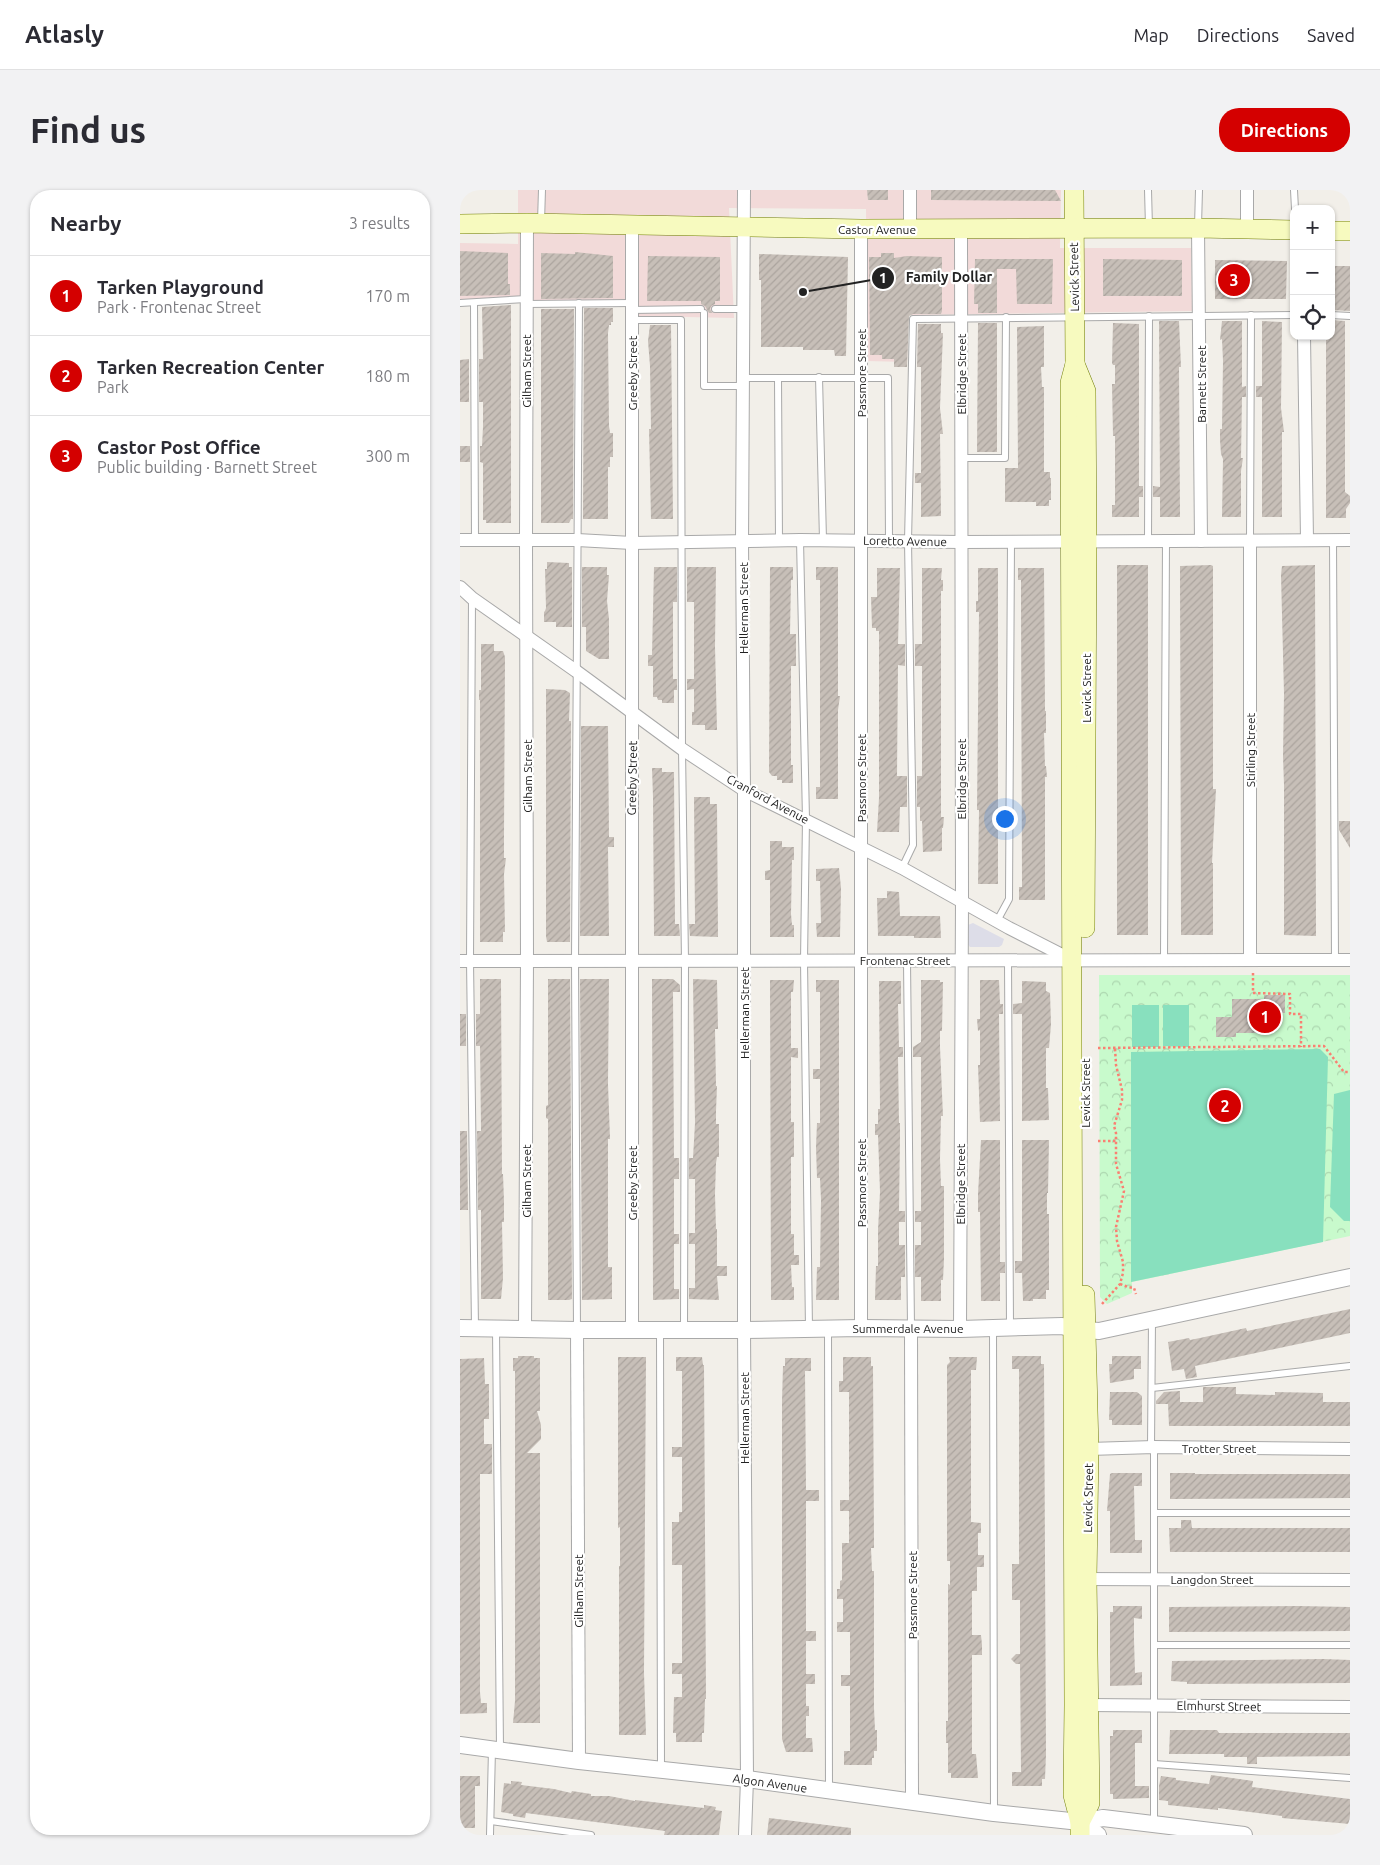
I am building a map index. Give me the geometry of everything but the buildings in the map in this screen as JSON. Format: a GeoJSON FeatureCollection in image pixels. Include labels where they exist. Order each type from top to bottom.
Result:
{"type":"FeatureCollection","features":[{"type":"Feature","properties":{"kind":"main road","name":"Levick Street"},"geometry":{"type":"LineString","coordinates":[[1074,190],[1075,364],[1070,383],[1079,541],[1080,1579],[1088,1705],[1090,1803],[1080,1828]]}},
{"type":"Feature","properties":{"kind":"main road","name":"Castor Avenue"},"geometry":{"type":"LineString","coordinates":[[460,224],[534,223],[861,229],[1198,228],[1290,230]]}},
{"type":"Feature","properties":{"kind":"main road"},"geometry":{"type":"LineString","coordinates":[[1335,231],[1350,231]]}},
{"type":"Feature","properties":{"kind":"main road","name":"Levick Street"},"geometry":{"type":"LineString","coordinates":[[1079,1329],[1089,1449],[1074,1705],[1073,1795],[1080,1828]]}},
{"type":"Feature","properties":{"kind":"street","name":"Hellerman Street"},"geometry":{"type":"LineString","coordinates":[[744,190],[742,542],[747,1779],[745,1835]]}},
{"type":"Feature","properties":{"kind":"street"},"geometry":{"type":"LineString","coordinates":[[910,190],[910,229]]}},
{"type":"Feature","properties":{"kind":"street"},"geometry":{"type":"LineString","coordinates":[[1247,190],[1247,230]]}},
{"type":"Feature","properties":{"kind":"street","name":"Gilham Street"},"geometry":{"type":"LineString","coordinates":[[525,1329],[527,961],[526,301],[534,223]]}},
{"type":"Feature","properties":{"kind":"street","name":"Greeby Street"},"geometry":{"type":"LineString","coordinates":[[632,226],[632,1330]]}},
{"type":"Feature","properties":{"kind":"street","name":"Barnett Street"},"geometry":{"type":"LineString","coordinates":[[1198,228],[1201,541]]}},
{"type":"Feature","properties":{"kind":"street","name":"Passmore Street"},"geometry":{"type":"LineString","coordinates":[[860,1328],[861,229]]}},
{"type":"Feature","properties":{"kind":"street","name":"Elbridge Street"},"geometry":{"type":"LineString","coordinates":[[960,1329],[962,901],[961,229]]}},
{"type":"Feature","properties":{"kind":"street"},"geometry":{"type":"LineString","coordinates":[[1304,340],[1307,540]]}},
{"type":"Feature","properties":{"kind":"street","name":"Loretto Avenue"},"geometry":{"type":"LineString","coordinates":[[460,540],[526,539],[632,543],[800,540],[961,542],[1350,540]]}},
{"type":"Feature","properties":{"kind":"street","name":"Stirling Street"},"geometry":{"type":"LineString","coordinates":[[1250,540],[1250,960]]}},
{"type":"Feature","properties":{"kind":"street","name":"Cranford Avenue"},"geometry":{"type":"LineString","coordinates":[[460,587],[472,598],[682,749],[744,790],[902,868],[997,921],[1079,960]]}},
{"type":"Feature","properties":{"kind":"street","name":"Frontenac Street"},"geometry":{"type":"LineString","coordinates":[[465,961],[1350,960]]}},
{"type":"Feature","properties":{"kind":"street","name":"Summerdale Avenue"},"geometry":{"type":"LineString","coordinates":[[468,1328],[744,1330],[828,1328],[960,1329],[1062,1326],[1098,1331],[1350,1277]]}},
{"type":"Feature","properties":{"kind":"street","name":"Passmore Street"},"geometry":{"type":"LineString","coordinates":[[911,1329],[912,1802]]}},
{"type":"Feature","properties":{"kind":"street","name":"Gilham Street"},"geometry":{"type":"LineString","coordinates":[[577,1330],[579,1761]]}},
{"type":"Feature","properties":{"kind":"street","name":"Trotter Street"},"geometry":{"type":"LineString","coordinates":[[1089,1449],[1152,1447],[1350,1449]]}},
{"type":"Feature","properties":{"kind":"street","name":"Langdon Street"},"geometry":{"type":"LineString","coordinates":[[1080,1579],[1350,1580]]}},
{"type":"Feature","properties":{"kind":"street","name":"Elmhurst Street"},"geometry":{"type":"LineString","coordinates":[[1088,1705],[1350,1707]]}},
{"type":"Feature","properties":{"kind":"street","name":"Algon Avenue"},"geometry":{"type":"LineString","coordinates":[[460,1745],[579,1761],[747,1779],[994,1813],[1080,1828],[1098,1835]]}},
{"type":"Feature","properties":{"kind":"street","name":"Algon Avenue"},"geometry":{"type":"LineString","coordinates":[[1080,1828],[1103,1818],[1244,1835]]}},
{"type":"Feature","properties":{"kind":"lane"},"geometry":{"type":"LineString","coordinates":[[534,223],[542,190]]}},
{"type":"Feature","properties":{"kind":"lane"},"geometry":{"type":"LineString","coordinates":[[1148,190],[1149,228]]}},
{"type":"Feature","properties":{"kind":"lane"},"geometry":{"type":"LineString","coordinates":[[1198,228],[1199,190]]}},
{"type":"Feature","properties":{"kind":"lane"},"geometry":{"type":"LineString","coordinates":[[1294,190],[1295,205]]}},
{"type":"Feature","properties":{"kind":"lane"},"geometry":{"type":"LineString","coordinates":[[460,303],[526,301],[578,303],[681,320],[682,749],[686,961],[684,1330]]}},
{"type":"Feature","properties":{"kind":"lane"},"geometry":{"type":"LineString","coordinates":[[474,303],[475,540]]}},
{"type":"Feature","properties":{"kind":"lane"},"geometry":{"type":"LineString","coordinates":[[577,1330],[575,961],[578,303]]}},
{"type":"Feature","properties":{"kind":"lane"},"geometry":{"type":"LineString","coordinates":[[715,309],[744,309]]}},
{"type":"Feature","properties":{"kind":"lane"},"geometry":{"type":"LineString","coordinates":[[631,311],[702,311],[704,386],[778,378],[888,378],[889,540]]}},
{"type":"Feature","properties":{"kind":"lane"},"geometry":{"type":"LineString","coordinates":[[1250,540],[1251,315]]}},
{"type":"Feature","properties":{"kind":"lane"},"geometry":{"type":"LineString","coordinates":[[902,868],[913,845],[908,541],[913,318],[1290,315]]}},
{"type":"Feature","properties":{"kind":"lane"},"geometry":{"type":"LineString","coordinates":[[1335,315],[1350,316]]}},
{"type":"Feature","properties":{"kind":"lane"},"geometry":{"type":"LineString","coordinates":[[1148,541],[1149,316]]}},
{"type":"Feature","properties":{"kind":"lane"},"geometry":{"type":"LineString","coordinates":[[960,458],[1005,458],[1006,317]]}},
{"type":"Feature","properties":{"kind":"lane"},"geometry":{"type":"LineString","coordinates":[[819,377],[823,540]]}},
{"type":"Feature","properties":{"kind":"lane"},"geometry":{"type":"LineString","coordinates":[[778,378],[779,541]]}},
{"type":"Feature","properties":{"kind":"lane"},"geometry":{"type":"LineString","coordinates":[[800,540],[806,819],[804,961],[809,1329]]}},
{"type":"Feature","properties":{"kind":"lane"},"geometry":{"type":"LineString","coordinates":[[1164,960],[1166,540]]}},
{"type":"Feature","properties":{"kind":"lane"},"geometry":{"type":"LineString","coordinates":[[1333,540],[1334,960]]}},
{"type":"Feature","properties":{"kind":"lane"},"geometry":{"type":"LineString","coordinates":[[997,921],[1009,899],[1011,541]]}},
{"type":"Feature","properties":{"kind":"lane"},"geometry":{"type":"LineString","coordinates":[[468,1328],[465,961],[472,598]]}},
{"type":"Feature","properties":{"kind":"lane"},"geometry":{"type":"LineString","coordinates":[[907,960],[911,1329]]}},
{"type":"Feature","properties":{"kind":"lane"},"geometry":{"type":"LineString","coordinates":[[1008,960],[1010,1327]]}},
{"type":"Feature","properties":{"kind":"lane"},"geometry":{"type":"LineString","coordinates":[[1152,1319],[1154,1824]]}},
{"type":"Feature","properties":{"kind":"lane"},"geometry":{"type":"LineString","coordinates":[[828,1328],[828,1791]]}},
{"type":"Feature","properties":{"kind":"lane"},"geometry":{"type":"LineString","coordinates":[[993,1328],[994,1813]]}},
{"type":"Feature","properties":{"kind":"lane"},"geometry":{"type":"LineString","coordinates":[[490,1835],[496,1750],[496,1329]]}},
{"type":"Feature","properties":{"kind":"lane"},"geometry":{"type":"LineString","coordinates":[[660,1330],[661,1770]]}},
{"type":"Feature","properties":{"kind":"lane"},"geometry":{"type":"LineString","coordinates":[[1152,1388],[1350,1366]]}},
{"type":"Feature","properties":{"kind":"lane"},"geometry":{"type":"LineString","coordinates":[[1154,1513],[1350,1513]]}},
{"type":"Feature","properties":{"kind":"lane"},"geometry":{"type":"LineString","coordinates":[[1154,1644],[1350,1645]]}},
{"type":"Feature","properties":{"kind":"lane"},"geometry":{"type":"LineString","coordinates":[[1154,1764],[1350,1778]]}},
{"type":"Feature","properties":{"kind":"lane"},"geometry":{"type":"LineString","coordinates":[[491,1821],[591,1835]]}},
{"type":"Feature","properties":{"kind":"path"},"geometry":{"type":"LineString","coordinates":[[1253,973],[1253,994],[1290,994],[1290,1014],[1301,1014],[1301,1046]]}},
{"type":"Feature","properties":{"kind":"path"},"geometry":{"type":"LineString","coordinates":[[1098,1048],[1324,1046],[1344,1072],[1350,1072]]}},
{"type":"Feature","properties":{"kind":"path"},"geometry":{"type":"LineString","coordinates":[[1099,1306],[1120,1284],[1123,1273],[1123,1262],[1117,1241],[1116,1227],[1124,1191],[1116,1164],[1114,1126],[1122,1100],[1122,1090],[1116,1065],[1115,1048]]}},
{"type":"Feature","properties":{"kind":"path"},"geometry":{"type":"LineString","coordinates":[[1098,1141],[1116,1141]]}},
{"type":"Feature","properties":{"kind":"path"},"geometry":{"type":"LineString","coordinates":[[1120,1284],[1134,1288],[1136,1294]]}},
{"type":"Feature","properties":{"kind":"shaded area"},"geometry":{"type":"Polygon","coordinates":[[[518,190],[1061,190],[1060,248],[1191,248],[1192,311],[908,315],[907,362],[867,361],[866,209],[729,208],[734,318],[639,316],[639,300],[460,300],[460,243],[518,244],[518,190]]]}},
{"type":"Feature","properties":{"kind":"shaded area"},"geometry":{"type":"Polygon","coordinates":[[[973,923],[1004,939],[1002,945],[999,947],[970,947],[966,942],[968,925],[973,923]]]}},
{"type":"Feature","properties":{"kind":"green space"},"geometry":{"type":"Polygon","coordinates":[[[1099,975],[1350,975],[1350,1236],[1132,1282],[1132,1293],[1107,1304],[1100,1297],[1099,975]]]}},
{"type":"Feature","properties":{"kind":"green space"},"geometry":{"type":"Polygon","coordinates":[[[1132,1005],[1159,1005],[1159,1047],[1132,1047],[1132,1005]]]}},
{"type":"Feature","properties":{"kind":"green space"},"geometry":{"type":"Polygon","coordinates":[[[1163,1005],[1189,1005],[1189,1047],[1163,1046],[1163,1005]]]}},
{"type":"Feature","properties":{"kind":"green space"},"geometry":{"type":"Polygon","coordinates":[[[1320,1049],[1328,1057],[1323,1242],[1131,1282],[1131,1052],[1320,1049]]]}},
{"type":"Feature","properties":{"kind":"green space"},"geometry":{"type":"Polygon","coordinates":[[[1350,1090],[1350,1221],[1344,1221],[1330,1207],[1334,1094],[1350,1090]]]}},
{"type":"Feature","properties":{"kind":"place","name":"Castor Post Office"},"geometry":{"type":"Point","coordinates":[1234,280]}},
{"type":"Feature","properties":{"kind":"place","name":"Family Dollar"},"geometry":{"type":"Point","coordinates":[803,292]}},
{"type":"Feature","properties":{"kind":"place","name":"Tarken Playground"},"geometry":{"type":"Point","coordinates":[1265,1017]}},
{"type":"Feature","properties":{"kind":"place","name":"Tarken Recreation Center"},"geometry":{"type":"Point","coordinates":[1225,1106]}}]}
